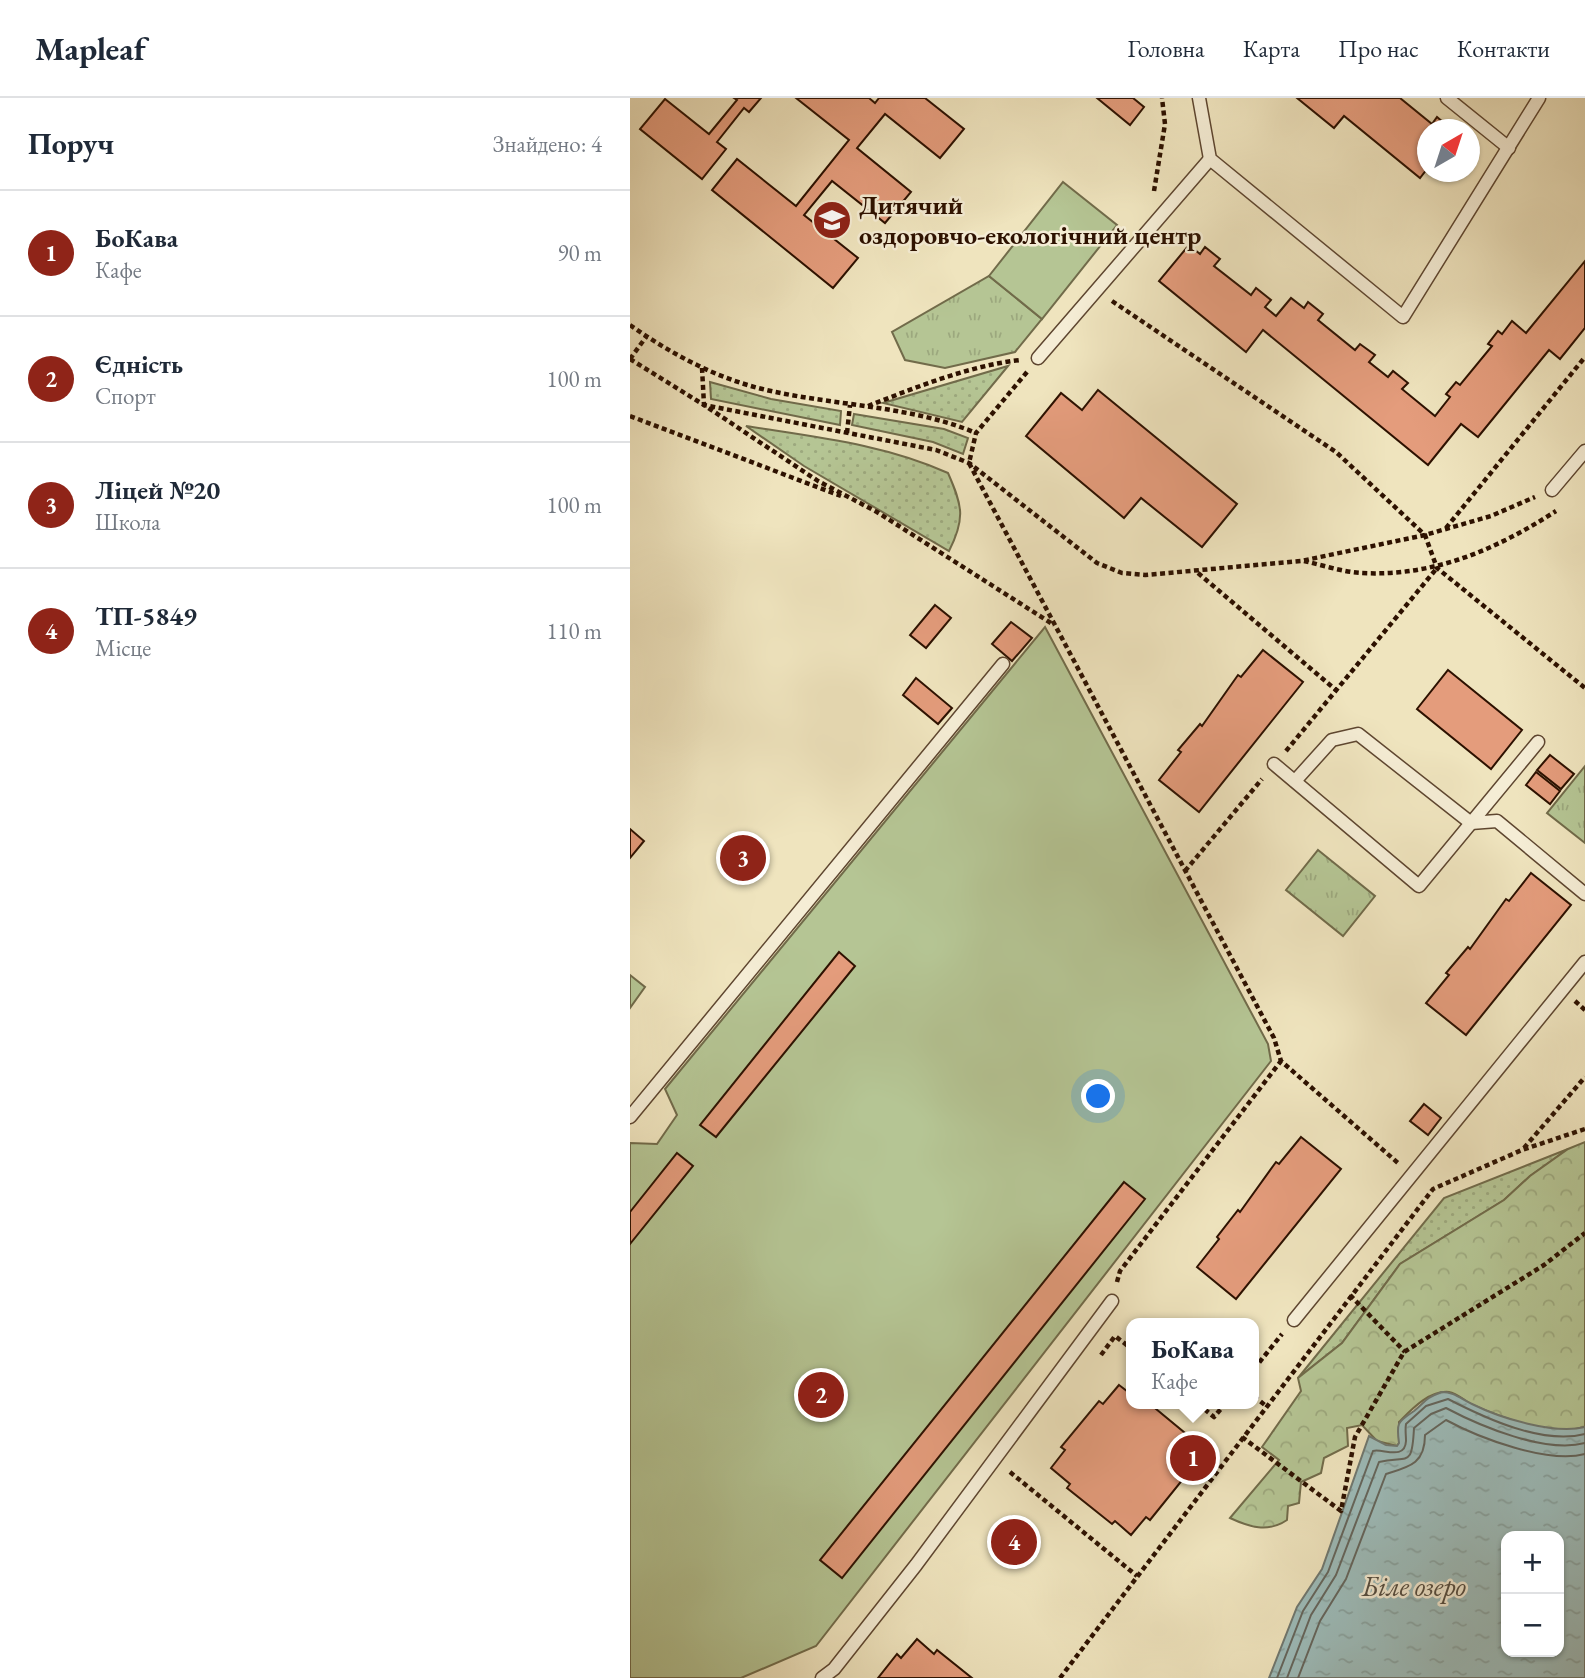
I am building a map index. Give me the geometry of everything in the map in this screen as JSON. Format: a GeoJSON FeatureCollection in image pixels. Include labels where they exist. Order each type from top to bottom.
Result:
{"type":"FeatureCollection","features":[{"type":"Feature","properties":{"kind":"lane"},"geometry":{"type":"LineString","coordinates":[[1199,98],[1210,159],[1403,317],[1539,98]]}},
{"type":"Feature","properties":{"kind":"lane"},"geometry":{"type":"LineString","coordinates":[[1447,98],[1509,148]]}},
{"type":"Feature","properties":{"kind":"lane"},"geometry":{"type":"LineString","coordinates":[[1038,358],[1210,159]]}},
{"type":"Feature","properties":{"kind":"lane"},"geometry":{"type":"LineString","coordinates":[[1552,490],[1585,451]]}},
{"type":"Feature","properties":{"kind":"lane"},"geometry":{"type":"LineString","coordinates":[[630,1117],[1003,664]]}},
{"type":"Feature","properties":{"kind":"lane"},"geometry":{"type":"LineString","coordinates":[[1295,781],[1332,740],[1358,734],[1471,824],[1497,821],[1585,894]]}},
{"type":"Feature","properties":{"kind":"lane"},"geometry":{"type":"LineString","coordinates":[[1274,764],[1419,886],[1538,742]]}},
{"type":"Feature","properties":{"kind":"lane"},"geometry":{"type":"LineString","coordinates":[[1294,1320],[1585,962]]}},
{"type":"Feature","properties":{"kind":"lane"},"geometry":{"type":"LineString","coordinates":[[822,1678],[834,1669],[916,1564],[1112,1301]]}},
{"type":"Feature","properties":{"kind":"path"},"geometry":{"type":"LineString","coordinates":[[1151,202],[1159,171],[1165,124],[1162,98]]}},
{"type":"Feature","properties":{"kind":"path"},"geometry":{"type":"LineString","coordinates":[[1097,291],[1336,452],[1424,535],[1437,568],[1585,688]]}},
{"type":"Feature","properties":{"kind":"path"},"geometry":{"type":"LineString","coordinates":[[630,325],[702,368],[770,391],[946,421],[976,433]]}},
{"type":"Feature","properties":{"kind":"path"},"geometry":{"type":"LineString","coordinates":[[646,337],[630,359],[818,481],[855,501],[1056,626]]}},
{"type":"Feature","properties":{"kind":"path"},"geometry":{"type":"LineString","coordinates":[[1445,529],[1585,357]]}},
{"type":"Feature","properties":{"kind":"path"},"geometry":{"type":"LineString","coordinates":[[865,407],[986,366],[1038,358]]}},
{"type":"Feature","properties":{"kind":"path"},"geometry":{"type":"LineString","coordinates":[[1038,358],[976,433],[969,463],[1274,1038],[1281,1061],[1412,1175]]}},
{"type":"Feature","properties":{"kind":"path"},"geometry":{"type":"LineString","coordinates":[[702,368],[704,405]]}},
{"type":"Feature","properties":{"kind":"path"},"geometry":{"type":"LineString","coordinates":[[704,405],[936,450],[969,463],[1097,563],[1122,573],[1198,573],[1301,561],[1424,535],[1491,516],[1552,490]]}},
{"type":"Feature","properties":{"kind":"path"},"geometry":{"type":"LineString","coordinates":[[847,433],[850,405]]}},
{"type":"Feature","properties":{"kind":"path"},"geometry":{"type":"LineString","coordinates":[[630,416],[855,501]]}},
{"type":"Feature","properties":{"kind":"path"},"geometry":{"type":"LineString","coordinates":[[1301,561],[1361,573],[1437,568],[1511,540],[1567,503]]}},
{"type":"Feature","properties":{"kind":"path"},"geometry":{"type":"LineString","coordinates":[[1185,871],[1437,568]]}},
{"type":"Feature","properties":{"kind":"path"},"geometry":{"type":"LineString","coordinates":[[1198,573],[1336,690]]}},
{"type":"Feature","properties":{"kind":"path"},"geometry":{"type":"LineString","coordinates":[[1112,1301],[1120,1271],[1281,1061]]}},
{"type":"Feature","properties":{"kind":"path"},"geometry":{"type":"LineString","coordinates":[[1522,1150],[1585,1077]]}},
{"type":"Feature","properties":{"kind":"path"},"geometry":{"type":"LineString","coordinates":[[1060,1678],[1433,1189],[1522,1150],[1585,1129]]}},
{"type":"Feature","properties":{"kind":"path"},"geometry":{"type":"LineString","coordinates":[[1242,1437],[1341,1511],[1355,1437],[1404,1352],[1544,1265],[1585,1233]]}},
{"type":"Feature","properties":{"kind":"path"},"geometry":{"type":"LineString","coordinates":[[1350,1295],[1405,1352]]}},
{"type":"Feature","properties":{"kind":"path"},"geometry":{"type":"LineString","coordinates":[[1259,1363],[1294,1320]]}},
{"type":"Feature","properties":{"kind":"path"},"geometry":{"type":"LineString","coordinates":[[1099,1357],[1115,1336],[1126,1344]]}},
{"type":"Feature","properties":{"kind":"path"},"geometry":{"type":"LineString","coordinates":[[1259,1400],[1266,1406]]}},
{"type":"Feature","properties":{"kind":"path"},"geometry":{"type":"LineString","coordinates":[[1204,1409],[1214,1417],[1221,1409]]}},
{"type":"Feature","properties":{"kind":"path"},"geometry":{"type":"LineString","coordinates":[[1017,1462],[1009,1473],[1137,1576]]}},
{"type":"Feature","properties":{"kind":"green space"},"geometry":{"type":"Polygon","coordinates":[[[1063,182],[1117,225],[1042,319],[989,276],[1063,182]]]}},
{"type":"Feature","properties":{"kind":"green space"},"geometry":{"type":"Polygon","coordinates":[[[989,276],[1042,319],[1015,352],[945,368],[905,360],[892,332],[989,276]]]}},
{"type":"Feature","properties":{"kind":"green space"},"geometry":{"type":"Polygon","coordinates":[[[1008,366],[962,422],[883,403],[1008,366]]]}},
{"type":"Feature","properties":{"kind":"green space"},"geometry":{"type":"Polygon","coordinates":[[[710,382],[771,399],[841,411],[840,425],[711,399],[710,382]]]}},
{"type":"Feature","properties":{"kind":"green space"},"geometry":{"type":"Polygon","coordinates":[[[854,414],[944,429],[968,438],[963,454],[933,442],[852,425],[854,414]]]}},
{"type":"Feature","properties":{"kind":"green space"},"geometry":{"type":"Polygon","coordinates":[[[746,426],[874,448],[948,473],[960,512],[958,529],[949,551],[804,466],[746,426]]]}},
{"type":"Feature","properties":{"kind":"green space"},"geometry":{"type":"Polygon","coordinates":[[[1045,627],[1268,1044],[1271,1061],[816,1646],[741,1678],[630,1678],[630,1143],[657,1144],[677,1115],[665,1089],[1045,627]]]}},
{"type":"Feature","properties":{"kind":"green space"},"geometry":{"type":"Polygon","coordinates":[[[1585,766],[1585,843],[1547,813],[1585,766]]]}},
{"type":"Feature","properties":{"kind":"green space"},"geometry":{"type":"Polygon","coordinates":[[[1318,850],[1375,896],[1343,936],[1286,890],[1318,850]]]}},
{"type":"Feature","properties":{"kind":"green space"},"geometry":{"type":"Polygon","coordinates":[[[630,975],[645,987],[630,1008],[630,975]]]}},
{"type":"Feature","properties":{"kind":"green space"},"geometry":{"type":"Polygon","coordinates":[[[1585,1142],[1585,1427],[1558,1429],[1528,1425],[1470,1404],[1449,1392],[1434,1394],[1399,1422],[1397,1446],[1377,1441],[1362,1425],[1347,1428],[1348,1446],[1324,1458],[1321,1473],[1301,1482],[1299,1503],[1288,1506],[1287,1520],[1273,1526],[1258,1527],[1230,1518],[1279,1460],[1262,1447],[1301,1391],[1298,1378],[1342,1343],[1400,1264],[1504,1200],[1530,1176],[1568,1149],[1585,1142]]]}},
{"type":"Feature","properties":{"kind":"green space"},"geometry":{"type":"Polygon","coordinates":[[[1568,1149],[1530,1176],[1504,1200],[1400,1264],[1342,1343],[1298,1378],[1444,1198],[1568,1149]]]}},
{"type":"Feature","properties":{"kind":"water","name":"Біле озеро"},"geometry":{"type":"Polygon","coordinates":[[[1442,1392],[1450,1393],[1512,1420],[1559,1429],[1585,1427],[1585,1678],[1269,1678],[1297,1607],[1322,1569],[1369,1436],[1386,1445],[1397,1446],[1401,1420],[1426,1400],[1442,1392]]]}},
{"type":"Feature","properties":{"kind":"building"},"geometry":{"type":"Polygon","coordinates":[[[734,98],[761,98],[749,112],[744,108],[717,142],[726,149],[702,179],[640,129],[665,99],[709,134],[737,100],[734,98]]]}},
{"type":"Feature","properties":{"kind":"building"},"geometry":{"type":"Polygon","coordinates":[[[796,98],[869,98],[875,103],[879,98],[925,98],[964,129],[940,158],[885,114],[857,148],[911,192],[885,223],[832,181],[804,215],[858,258],[833,288],[712,190],[737,159],[796,206],[849,140],[796,98]]]}},
{"type":"Feature","properties":{"kind":"building"},"geometry":{"type":"Polygon","coordinates":[[[1097,98],[1133,98],[1144,107],[1130,125],[1097,98]]]}},
{"type":"Feature","properties":{"kind":"building"},"geometry":{"type":"Polygon","coordinates":[[[1297,98],[1400,98],[1426,119],[1417,119],[1417,176],[1344,116],[1334,128],[1297,98]]]}},
{"type":"Feature","properties":{"kind":"building"},"geometry":{"type":"Polygon","coordinates":[[[1189,245],[1200,254],[1205,247],[1220,259],[1214,266],[1251,295],[1256,288],[1271,300],[1265,307],[1276,316],[1291,298],[1304,308],[1308,302],[1323,314],[1318,320],[1355,350],[1360,344],[1375,355],[1369,362],[1388,377],[1393,371],[1408,383],[1402,389],[1435,416],[1450,397],[1446,394],[1456,382],[1460,385],[1492,346],[1488,344],[1498,331],[1502,334],[1512,321],[1526,333],[1585,261],[1585,328],[1560,359],[1549,350],[1478,437],[1461,424],[1428,465],[1263,330],[1246,352],[1159,281],[1189,245]]]}},
{"type":"Feature","properties":{"kind":"building"},"geometry":{"type":"Polygon","coordinates":[[[1098,390],[1237,504],[1202,547],[1141,498],[1124,518],[1026,436],[1061,393],[1082,410],[1098,390]]]}},
{"type":"Feature","properties":{"kind":"building"},"geometry":{"type":"Polygon","coordinates":[[[935,605],[951,618],[926,648],[910,635],[935,605]]]}},
{"type":"Feature","properties":{"kind":"building"},"geometry":{"type":"Polygon","coordinates":[[[1011,622],[1032,638],[1012,661],[992,644],[1011,622]]]}},
{"type":"Feature","properties":{"kind":"building"},"geometry":{"type":"Polygon","coordinates":[[[1263,650],[1303,682],[1199,812],[1159,780],[1181,752],[1178,750],[1200,724],[1202,726],[1238,675],[1241,677],[1263,650]]]}},
{"type":"Feature","properties":{"kind":"building"},"geometry":{"type":"Polygon","coordinates":[[[1448,670],[1522,730],[1491,769],[1417,709],[1448,670]]]}},
{"type":"Feature","properties":{"kind":"building"},"geometry":{"type":"Polygon","coordinates":[[[916,678],[952,708],[938,724],[903,695],[916,678]]]}},
{"type":"Feature","properties":{"kind":"building"},"geometry":{"type":"Polygon","coordinates":[[[1550,755],[1574,774],[1561,789],[1537,770],[1550,755]]]}},
{"type":"Feature","properties":{"kind":"building"},"geometry":{"type":"Polygon","coordinates":[[[1536,772],[1560,791],[1550,804],[1526,785],[1536,772]]]}},
{"type":"Feature","properties":{"kind":"building"},"geometry":{"type":"Polygon","coordinates":[[[630,829],[644,841],[630,858],[630,829]]]}},
{"type":"Feature","properties":{"kind":"building"},"geometry":{"type":"Polygon","coordinates":[[[1531,873],[1571,905],[1466,1035],[1426,1003],[1449,975],[1446,973],[1468,947],[1470,949],[1506,899],[1509,901],[1531,873]]]}},
{"type":"Feature","properties":{"kind":"building"},"geometry":{"type":"Polygon","coordinates":[[[839,952],[855,966],[716,1137],[700,1125],[839,952]]]}},
{"type":"Feature","properties":{"kind":"building"},"geometry":{"type":"Polygon","coordinates":[[[1424,1104],[1441,1118],[1428,1135],[1410,1121],[1424,1104]]]}},
{"type":"Feature","properties":{"kind":"building"},"geometry":{"type":"Polygon","coordinates":[[[1301,1137],[1341,1169],[1236,1299],[1197,1267],[1276,1162],[1279,1164],[1301,1137]]]}},
{"type":"Feature","properties":{"kind":"building"},"geometry":{"type":"Polygon","coordinates":[[[677,1153],[693,1166],[630,1244],[630,1212],[677,1153]]]}},
{"type":"Feature","properties":{"kind":"building"},"geometry":{"type":"Polygon","coordinates":[[[1124,1182],[1145,1199],[842,1578],[820,1560],[1124,1182]]]}},
{"type":"Feature","properties":{"kind":"building"},"geometry":{"type":"Polygon","coordinates":[[[1119,1385],[1126,1390],[1126,1409],[1156,1409],[1185,1433],[1182,1437],[1200,1452],[1185,1471],[1188,1473],[1150,1520],[1146,1517],[1131,1535],[1115,1521],[1112,1524],[1067,1488],[1070,1484],[1051,1468],[1065,1450],[1061,1447],[1099,1401],[1103,1404],[1119,1385]]]}},
{"type":"Feature","properties":{"kind":"building"},"geometry":{"type":"Polygon","coordinates":[[[1012,1517],[1038,1538],[1016,1566],[990,1546],[1012,1517]]]}},
{"type":"Feature","properties":{"kind":"building"},"geometry":{"type":"Polygon","coordinates":[[[917,1639],[934,1654],[937,1650],[972,1678],[878,1678],[897,1654],[901,1658],[917,1639]]]}},
{"type":"Feature","properties":{"kind":"place","name":"Дитячий оздоровчо-екологічний центр"},"geometry":{"type":"Point","coordinates":[832,220]}},
{"type":"Feature","properties":{"kind":"place","name":"Ліцей №20"},"geometry":{"type":"Point","coordinates":[743,858]}},
{"type":"Feature","properties":{"kind":"place","name":"Єдність"},"geometry":{"type":"Point","coordinates":[821,1395]}},
{"type":"Feature","properties":{"kind":"place","name":"БоКава"},"geometry":{"type":"Point","coordinates":[1193,1458]}},
{"type":"Feature","properties":{"kind":"place","name":"ТП-5849"},"geometry":{"type":"Point","coordinates":[1014,1542]}}]}
